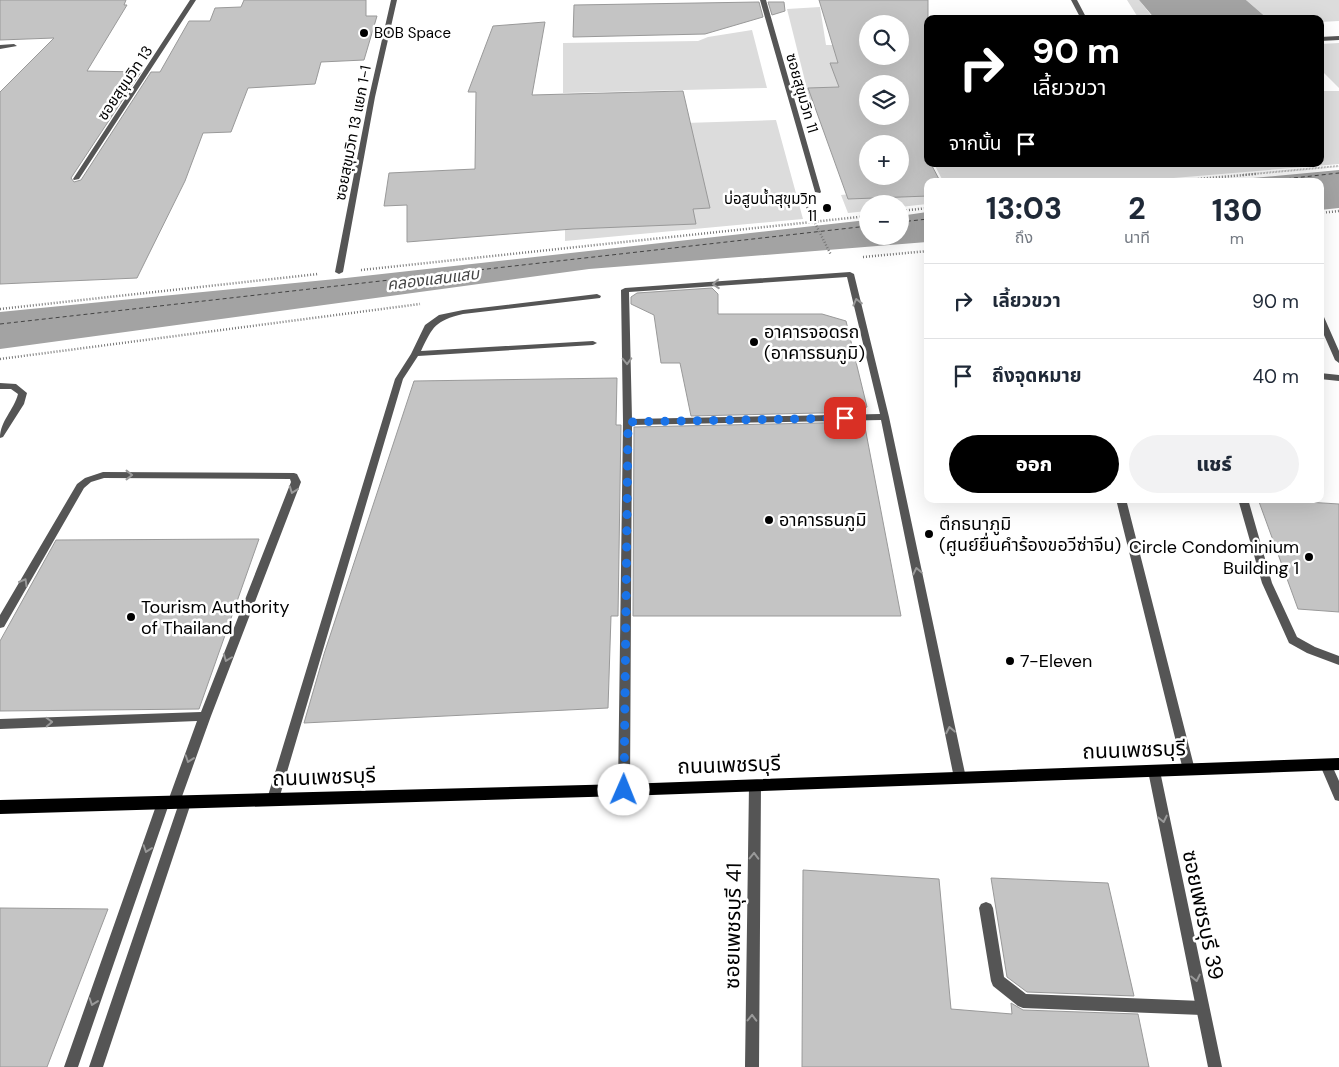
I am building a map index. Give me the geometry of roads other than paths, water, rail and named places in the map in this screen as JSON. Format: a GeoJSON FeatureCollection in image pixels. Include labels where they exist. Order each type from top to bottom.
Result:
{"type":"FeatureCollection","features":[{"type":"Feature","properties":{"kind":"main road","name":"ถนนเพชรบุรี"},"geometry":{"type":"LineString","coordinates":[[0,807],[624,790],[1333,764]]}},
{"type":"Feature","properties":{"kind":"street","name":"ซอยสุขุมวิท 13"},"geometry":{"type":"LineString","coordinates":[[76,179],[93,157],[193,0]]}},
{"type":"Feature","properties":{"kind":"street","name":"ซอยสุขุมวิท 13 แยก 1-1"},"geometry":{"type":"LineString","coordinates":[[339,272],[372,97],[394,0]]}},
{"type":"Feature","properties":{"kind":"street","name":"ซอยสุขุมวิท 11"},"geometry":{"type":"LineString","coordinates":[[763,0],[818,192]]}},
{"type":"Feature","properties":{"kind":"street"},"geometry":{"type":"LineString","coordinates":[[1074,0],[1082,15]]}},
{"type":"Feature","properties":{"kind":"street"},"geometry":{"type":"LineString","coordinates":[[1324,38],[1339,38]]}},
{"type":"Feature","properties":{"kind":"street"},"geometry":{"type":"LineString","coordinates":[[0,46],[14,46]]}},
{"type":"Feature","properties":{"kind":"street"},"geometry":{"type":"LineString","coordinates":[[624,790],[628,422],[625,290],[850,274],[885,417],[960,778]]}},
{"type":"Feature","properties":{"kind":"street"},"geometry":{"type":"LineString","coordinates":[[273,799],[400,379],[428,328],[442,317],[463,312],[597,296]]}},
{"type":"Feature","properties":{"kind":"street"},"geometry":{"type":"LineString","coordinates":[[1324,326],[1339,360]]}},
{"type":"Feature","properties":{"kind":"street"},"geometry":{"type":"LineString","coordinates":[[415,354],[594,343]]}},
{"type":"Feature","properties":{"kind":"street"},"geometry":{"type":"LineString","coordinates":[[1324,376],[1339,378]]}},
{"type":"Feature","properties":{"kind":"street"},"geometry":{"type":"LineString","coordinates":[[0,386],[12,386],[23,393],[20,404],[0,435]]}},
{"type":"Feature","properties":{"kind":"street"},"geometry":{"type":"LineString","coordinates":[[628,422],[885,417]]}},
{"type":"Feature","properties":{"kind":"street"},"geometry":{"type":"LineString","coordinates":[[0,624],[80,486],[88,480],[103,475],[294,476],[296,482],[204,716],[174,803],[71,1067]]}},
{"type":"Feature","properties":{"kind":"street"},"geometry":{"type":"LineString","coordinates":[[1122,503],[1189,770]]}},
{"type":"Feature","properties":{"kind":"street"},"geometry":{"type":"LineString","coordinates":[[1244,503],[1267,583],[1293,640],[1311,650],[1339,661]]}},
{"type":"Feature","properties":{"kind":"street"},"geometry":{"type":"LineString","coordinates":[[0,724],[204,716]]}},
{"type":"Feature","properties":{"kind":"street"},"geometry":{"type":"LineString","coordinates":[[1333,764],[1339,796]]}},
{"type":"Feature","properties":{"kind":"street","name":"ซอยเพชรบุรี 39"},"geometry":{"type":"LineString","coordinates":[[1154,771],[1215,1067]]}},
{"type":"Feature","properties":{"kind":"street","name":"ซอยเพชรบุรี 41"},"geometry":{"type":"LineString","coordinates":[[752,1067],[755,785]]}},
{"type":"Feature","properties":{"kind":"street"},"geometry":{"type":"LineString","coordinates":[[96,1067],[174,803]]}},
{"type":"Feature","properties":{"kind":"street"},"geometry":{"type":"LineString","coordinates":[[986,908],[998,981],[1023,1001],[1202,1008]]}},
{"type":"Feature","properties":{"kind":"water"},"geometry":{"type":"Polygon","coordinates":[[[1139,0],[1246,0],[1263,15],[1152,15],[1139,0]]]}},
{"type":"Feature","properties":{"kind":"water"},"geometry":{"type":"Polygon","coordinates":[[[1339,170],[1339,208],[1324,210],[1324,178],[1252,178],[1339,170]]]}},
{"type":"Feature","properties":{"kind":"water","name":"คลองแสนแสบ"},"geometry":{"type":"Polygon","coordinates":[[[924,212],[924,242],[909,243],[909,215],[924,212]]]}},
{"type":"Feature","properties":{"kind":"water","name":"คลองแสนแสบ"},"geometry":{"type":"Polygon","coordinates":[[[859,221],[859,245],[889,245],[589,269],[0,349],[0,312],[346,278],[859,221]]]}},
{"type":"Feature","properties":{"kind":"place","name":"BOB Space"},"geometry":{"type":"Point","coordinates":[364,33]}},
{"type":"Feature","properties":{"kind":"place","name":"บ่อสูบน้ำสุขุมวิท 11"},"geometry":{"type":"Point","coordinates":[827,208]}},
{"type":"Feature","properties":{"kind":"place","name":"อาคารจอดรถ (อาคารธนภูมิ)"},"geometry":{"type":"Point","coordinates":[754,342]}},
{"type":"Feature","properties":{"kind":"place","name":"อาคารธนภูมิ"},"geometry":{"type":"Point","coordinates":[769,520]}},
{"type":"Feature","properties":{"kind":"place","name":"ตึกธนาภูมิ (ศูนย์ยื่นคำร้องขอวีซ่าจีน)"},"geometry":{"type":"Point","coordinates":[929,534]}},
{"type":"Feature","properties":{"kind":"place","name":"Circle Condominium Building 1"},"geometry":{"type":"Point","coordinates":[1309,557]}},
{"type":"Feature","properties":{"kind":"place","name":"Tourism Authority of Thailand"},"geometry":{"type":"Point","coordinates":[131,617]}},
{"type":"Feature","properties":{"kind":"place","name":"7-Eleven"},"geometry":{"type":"Point","coordinates":[1010,661]}}]}
